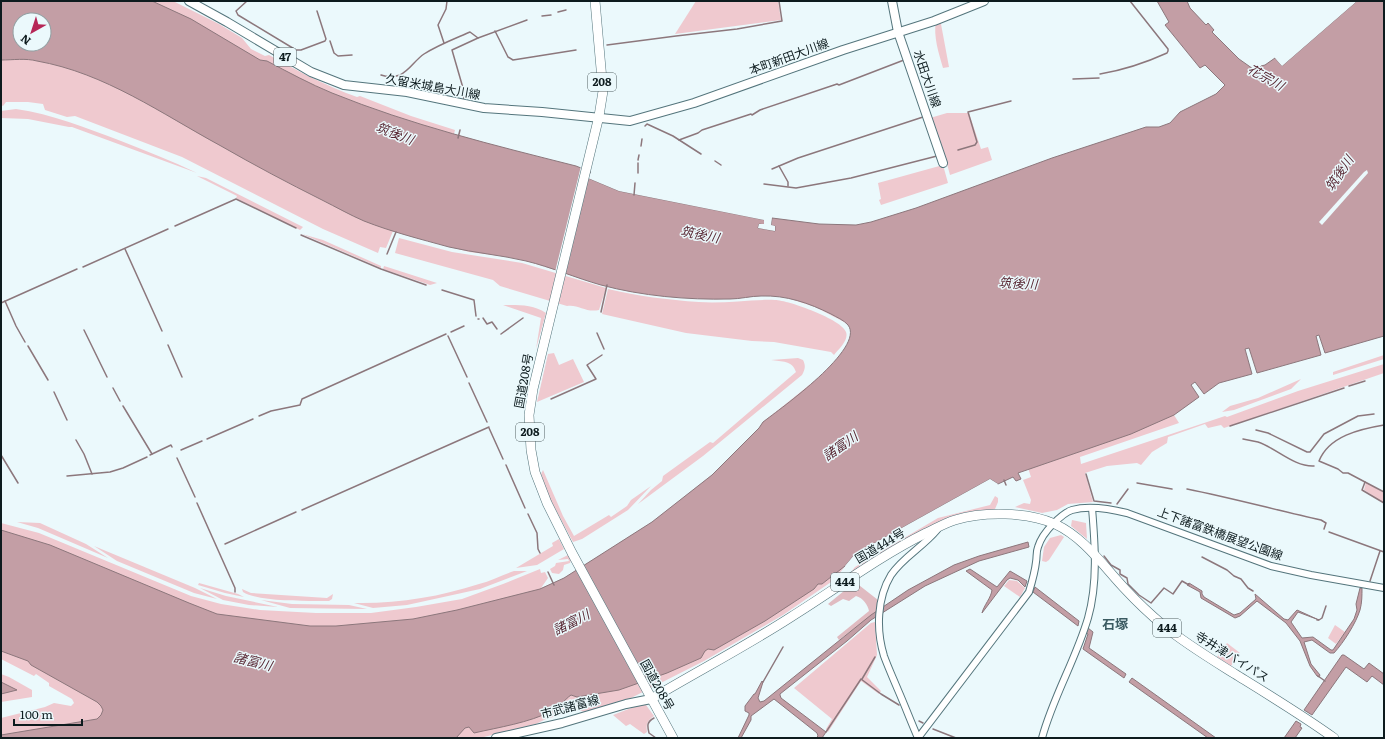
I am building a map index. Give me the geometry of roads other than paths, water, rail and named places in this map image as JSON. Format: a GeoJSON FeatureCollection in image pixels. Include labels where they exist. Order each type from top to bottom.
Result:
{"type":"FeatureCollection","features":[{"type":"Feature","properties":{"kind":"highway","name":"国道208号"},"geometry":{"type":"LineString","coordinates":[[595,1],[603,91],[533,389],[529,414],[531,450],[535,472],[547,503],[572,553],[673,738]]}},
{"type":"Feature","properties":{"kind":"highway","name":"国道444号"},"geometry":{"type":"LineString","coordinates":[[650,697],[760,637],[869,566],[906,544],[939,527],[956,520],[998,514],[1024,516],[1054,523]]}},
{"type":"Feature","properties":{"kind":"highway","name":"寺井津バイパス"},"geometry":{"type":"LineString","coordinates":[[1054,523],[1072,534],[1094,554],[1126,591],[1165,627],[1213,660],[1310,720],[1334,738]]}},
{"type":"Feature","properties":{"kind":"main road","name":"久留米城島大川線"},"geometry":{"type":"LineString","coordinates":[[189,1],[311,72],[344,85],[408,92],[484,108],[598,116]]}},
{"type":"Feature","properties":{"kind":"main road","name":"水田大川線"},"geometry":{"type":"LineString","coordinates":[[892,1],[898,32],[944,163]]}},
{"type":"Feature","properties":{"kind":"main road","name":"本町新田大川線"},"geometry":{"type":"LineString","coordinates":[[598,116],[630,121],[694,103],[898,32],[934,21],[984,1]]}},
{"type":"Feature","properties":{"kind":"main road","name":"市武諸富線"},"geometry":{"type":"LineString","coordinates":[[496,738],[562,723],[650,697]]}},
{"type":"Feature","properties":{"kind":"street","name":"上下諸富鉄橋展望公園線"},"geometry":{"type":"LineString","coordinates":[[918,738],[1029,592],[1039,544],[1046,532],[1054,523],[1062,515],[1071,510],[1092,508],[1116,510],[1271,566],[1384,588]]}},
{"type":"Feature","properties":{"kind":"street"},"geometry":{"type":"LineString","coordinates":[[1042,738],[1075,656],[1088,618],[1094,577],[1092,508]]}},
{"type":"Feature","properties":{"kind":"street"},"geometry":{"type":"LineString","coordinates":[[918,738],[884,655],[880,638],[880,606],[884,590],[891,575],[905,558],[939,527]]}},
{"type":"Feature","properties":{"kind":"water"},"geometry":{"type":"Polygon","coordinates":[[[1,1],[152,1],[191,19],[260,60],[267,61],[332,93],[392,115],[452,134],[576,166],[591,172],[588,178],[619,191],[765,220],[765,225],[759,224],[758,228],[775,231],[775,226],[771,226],[772,218],[819,224],[856,225],[871,222],[916,208],[1052,158],[1146,127],[1159,127],[1170,123],[1180,112],[1216,94],[1225,85],[1205,65],[1200,68],[1165,25],[1169,22],[1157,1],[1187,1],[1190,8],[1206,25],[1208,23],[1214,30],[1212,32],[1239,59],[1256,71],[1261,66],[1275,58],[1282,66],[1357,1],[1384,1],[1384,336],[1325,353],[1319,335],[1316,336],[1321,355],[1257,373],[1249,348],[1245,349],[1252,374],[1219,383],[1204,394],[1195,382],[1191,385],[1199,397],[1174,415],[1131,434],[1018,473],[1021,479],[1016,481],[1013,477],[998,484],[990,479],[855,554],[845,566],[822,584],[818,584],[814,589],[765,621],[714,650],[708,649],[701,658],[667,673],[619,690],[577,697],[571,695],[555,710],[524,722],[474,733],[469,727],[465,728],[456,738],[1,738],[1,735],[97,719],[103,710],[97,702],[31,665],[28,661],[1,651],[1,530],[50,545],[217,614],[310,626],[336,626],[413,619],[457,610],[540,589],[564,578],[652,522],[712,475],[759,428],[763,422],[819,377],[845,348],[850,335],[848,325],[842,320],[814,306],[797,300],[770,296],[753,296],[734,299],[697,299],[648,295],[601,285],[526,261],[449,247],[385,229],[364,221],[284,180],[233,153],[155,108],[110,85],[62,67],[24,59],[1,60],[1,1]]]}},
{"type":"Feature","properties":{"kind":"water"},"geometry":{"type":"Polygon","coordinates":[[[1028,542],[1029,547],[979,561],[925,586],[871,620],[780,694],[781,698],[826,732],[822,738],[816,738],[818,736],[817,733],[774,699],[751,716],[751,720],[741,738],[738,738],[749,715],[749,713],[745,711],[745,706],[755,694],[762,681],[763,682],[758,698],[760,702],[764,701],[871,615],[908,590],[954,565],[1028,542]]]}},
{"type":"Feature","properties":{"kind":"water"},"geometry":{"type":"Polygon","coordinates":[[[970,569],[997,587],[1010,571],[1027,581],[1025,587],[1018,580],[1010,578],[1007,580],[982,613],[992,590],[966,571],[970,569]]]}},
{"type":"Feature","properties":{"kind":"water"},"geometry":{"type":"Polygon","coordinates":[[[1189,583],[1202,591],[1204,597],[1234,615],[1240,613],[1256,599],[1255,594],[1284,619],[1288,620],[1297,610],[1319,620],[1298,612],[1291,622],[1302,638],[1313,637],[1331,650],[1333,650],[1354,619],[1357,610],[1356,604],[1360,588],[1362,588],[1362,602],[1353,626],[1334,653],[1330,653],[1312,640],[1304,642],[1311,664],[1320,675],[1319,677],[1310,666],[1300,641],[1286,623],[1257,601],[1240,616],[1235,618],[1201,598],[1200,592],[1187,585],[1189,583]]]}},
{"type":"Feature","properties":{"kind":"water"},"geometry":{"type":"Polygon","coordinates":[[[1035,587],[1079,621],[1078,626],[1033,592],[1035,587]]]}},
{"type":"Feature","properties":{"kind":"water"},"geometry":{"type":"Polygon","coordinates":[[[1088,628],[1093,632],[1089,648],[1126,674],[1124,678],[1083,649],[1088,634],[1086,633],[1088,628]]]}},
{"type":"Feature","properties":{"kind":"water"},"geometry":{"type":"Polygon","coordinates":[[[1342,655],[1364,669],[1369,663],[1384,674],[1384,685],[1372,676],[1367,682],[1346,667],[1312,715],[1304,710],[1342,655]]]}},
{"type":"Feature","properties":{"kind":"water"},"geometry":{"type":"Polygon","coordinates":[[[1132,678],[1216,738],[1208,738],[1129,682],[1132,678]]]}},
{"type":"Feature","properties":{"kind":"water"},"geometry":{"type":"Polygon","coordinates":[[[1,682],[17,690],[1,694],[1,682]]]}},
{"type":"Feature","properties":{"kind":"water"},"geometry":{"type":"Polygon","coordinates":[[[1296,721],[1301,724],[1300,727],[1302,728],[1295,738],[1284,738],[1296,721]]]}},
{"type":"Feature","properties":{"kind":"waterway"},"geometry":{"type":"LineString","coordinates":[[247,1],[236,11],[238,15],[296,50],[301,50],[325,41],[326,39],[317,11]]}},
{"type":"Feature","properties":{"kind":"waterway"},"geometry":{"type":"LineString","coordinates":[[444,43],[438,25],[446,9],[447,1]]}},
{"type":"Feature","properties":{"kind":"waterway"},"geometry":{"type":"LineString","coordinates":[[607,45],[737,29],[782,21],[779,1]]}},
{"type":"Feature","properties":{"kind":"waterway"},"geometry":{"type":"LineString","coordinates":[[1100,74],[1142,63],[1167,53],[1168,51],[1168,49],[1130,1]]}},
{"type":"Feature","properties":{"kind":"waterway"},"geometry":{"type":"LineString","coordinates":[[558,12],[566,10]]}},
{"type":"Feature","properties":{"kind":"waterway"},"geometry":{"type":"LineString","coordinates":[[542,16],[551,15]]}},
{"type":"Feature","properties":{"kind":"waterway"},"geometry":{"type":"LineString","coordinates":[[381,75],[400,75],[424,54],[440,45],[470,32],[478,38],[527,20]]}},
{"type":"Feature","properties":{"kind":"waterway"},"geometry":{"type":"LineString","coordinates":[[495,31],[508,57],[513,60],[576,50]]}},
{"type":"Feature","properties":{"kind":"waterway"},"geometry":{"type":"LineString","coordinates":[[464,101],[463,88],[452,50],[478,38]]}},
{"type":"Feature","properties":{"kind":"waterway"},"geometry":{"type":"LineString","coordinates":[[330,41],[334,53],[338,56],[352,55]]}},
{"type":"Feature","properties":{"kind":"waterway"},"geometry":{"type":"LineString","coordinates":[[679,140],[702,130],[751,114],[752,115],[760,110],[837,84],[839,85],[904,60]]}},
{"type":"Feature","properties":{"kind":"waterway"},"geometry":{"type":"LineString","coordinates":[[1073,79],[1099,78]]}},
{"type":"Feature","properties":{"kind":"waterway"},"geometry":{"type":"LineString","coordinates":[[958,150],[975,145],[977,142],[968,112],[1011,101]]}},
{"type":"Feature","properties":{"kind":"waterway"},"geometry":{"type":"LineString","coordinates":[[772,169],[798,158],[923,117]]}},
{"type":"Feature","properties":{"kind":"waterway"},"geometry":{"type":"LineString","coordinates":[[645,126],[647,124],[673,136],[701,154]]}},
{"type":"Feature","properties":{"kind":"waterway"},"geometry":{"type":"LineString","coordinates":[[458,138],[460,130]]}},
{"type":"Feature","properties":{"kind":"waterway"},"geometry":{"type":"LineString","coordinates":[[641,146],[642,139]]}},
{"type":"Feature","properties":{"kind":"waterway"},"geometry":{"type":"LineString","coordinates":[[638,160],[639,155]]}},
{"type":"Feature","properties":{"kind":"waterway"},"geometry":{"type":"LineString","coordinates":[[764,184],[796,188],[851,178],[937,156]]}},
{"type":"Feature","properties":{"kind":"waterway"},"geometry":{"type":"LineString","coordinates":[[715,161],[721,165]]}},
{"type":"Feature","properties":{"kind":"waterway"},"geometry":{"type":"LineString","coordinates":[[638,163],[638,173]]}},
{"type":"Feature","properties":{"kind":"waterway"},"geometry":{"type":"LineString","coordinates":[[779,166],[788,182],[788,186]]}},
{"type":"Feature","properties":{"kind":"waterway"},"geometry":{"type":"LineString","coordinates":[[634,195],[635,183]]}},
{"type":"Feature","properties":{"kind":"waterway"},"geometry":{"type":"LineString","coordinates":[[175,226],[236,199],[296,228]]}},
{"type":"Feature","properties":{"kind":"waterway"},"geometry":{"type":"LineString","coordinates":[[83,267],[168,229]]}},
{"type":"Feature","properties":{"kind":"waterway"},"geometry":{"type":"LineString","coordinates":[[387,254],[396,232]]}},
{"type":"Feature","properties":{"kind":"waterway"},"geometry":{"type":"LineString","coordinates":[[301,235],[381,269],[426,285]]}},
{"type":"Feature","properties":{"kind":"waterway"},"geometry":{"type":"LineString","coordinates":[[125,249],[162,331]]}},
{"type":"Feature","properties":{"kind":"waterway"},"geometry":{"type":"LineString","coordinates":[[1,303],[77,269]]}},
{"type":"Feature","properties":{"kind":"waterway"},"geometry":{"type":"LineString","coordinates":[[601,312],[607,285]]}},
{"type":"Feature","properties":{"kind":"waterway"},"geometry":{"type":"LineString","coordinates":[[442,290],[474,300],[476,316]]}},
{"type":"Feature","properties":{"kind":"waterway"},"geometry":{"type":"LineString","coordinates":[[5,301],[25,342]]}},
{"type":"Feature","properties":{"kind":"waterway"},"geometry":{"type":"LineString","coordinates":[[483,318],[487,324],[492,322],[497,329]]}},
{"type":"Feature","properties":{"kind":"waterway"},"geometry":{"type":"LineString","coordinates":[[501,334],[523,318]]}},
{"type":"Feature","properties":{"kind":"waterway"},"geometry":{"type":"LineString","coordinates":[[451,332],[464,326]]}},
{"type":"Feature","properties":{"kind":"waterway"},"geometry":{"type":"LineString","coordinates":[[84,330],[107,377]]}},
{"type":"Feature","properties":{"kind":"waterway"},"geometry":{"type":"LineString","coordinates":[[597,333],[604,349]]}},
{"type":"Feature","properties":{"kind":"waterway"},"geometry":{"type":"LineString","coordinates":[[259,416],[271,411],[300,405],[302,399],[446,334]]}},
{"type":"Feature","properties":{"kind":"waterway"},"geometry":{"type":"LineString","coordinates":[[448,336],[467,377]]}},
{"type":"Feature","properties":{"kind":"waterway"},"geometry":{"type":"LineString","coordinates":[[168,345],[182,377]]}},
{"type":"Feature","properties":{"kind":"waterway"},"geometry":{"type":"LineString","coordinates":[[28,346],[48,380]]}},
{"type":"Feature","properties":{"kind":"waterway"},"geometry":{"type":"LineString","coordinates":[[551,399],[596,379],[587,365],[602,355]]}},
{"type":"Feature","properties":{"kind":"waterway"},"geometry":{"type":"LineString","coordinates":[[1349,386],[1365,381]]}},
{"type":"Feature","properties":{"kind":"waterway"},"geometry":{"type":"LineString","coordinates":[[469,383],[487,422]]}},
{"type":"Feature","properties":{"kind":"waterway"},"geometry":{"type":"LineString","coordinates":[[113,388],[120,401]]}},
{"type":"Feature","properties":{"kind":"waterway"},"geometry":{"type":"LineString","coordinates":[[1230,426],[1344,388]]}},
{"type":"Feature","properties":{"kind":"waterway"},"geometry":{"type":"LineString","coordinates":[[54,392],[67,420]]}},
{"type":"Feature","properties":{"kind":"waterway"},"geometry":{"type":"LineString","coordinates":[[123,406],[152,454]]}},
{"type":"Feature","properties":{"kind":"waterway"},"geometry":{"type":"LineString","coordinates":[[1256,430],[1268,433],[1307,452],[1310,452],[1324,434],[1358,416],[1374,414]]}},
{"type":"Feature","properties":{"kind":"waterway"},"geometry":{"type":"LineString","coordinates":[[207,439],[253,419]]}},
{"type":"Feature","properties":{"kind":"waterway"},"geometry":{"type":"LineString","coordinates":[[1384,425],[1346,435],[1330,445],[1319,461],[1365,482],[1362,490],[1384,503]]}},
{"type":"Feature","properties":{"kind":"waterway"},"geometry":{"type":"LineString","coordinates":[[302,510],[489,427]]}},
{"type":"Feature","properties":{"kind":"waterway"},"geometry":{"type":"LineString","coordinates":[[489,428],[503,459]]}},
{"type":"Feature","properties":{"kind":"waterway"},"geometry":{"type":"LineString","coordinates":[[1243,439],[1265,445],[1299,464],[1314,466]]}},
{"type":"Feature","properties":{"kind":"waterway"},"geometry":{"type":"LineString","coordinates":[[76,440],[84,454],[92,474]]}},
{"type":"Feature","properties":{"kind":"waterway"},"geometry":{"type":"LineString","coordinates":[[181,450],[202,441]]}},
{"type":"Feature","properties":{"kind":"waterway"},"geometry":{"type":"LineString","coordinates":[[150,455],[171,445],[172,447]]}},
{"type":"Feature","properties":{"kind":"waterway"},"geometry":{"type":"LineString","coordinates":[[1,455],[18,483]]}},
{"type":"Feature","properties":{"kind":"waterway"},"geometry":{"type":"LineString","coordinates":[[67,476],[110,472],[147,457]]}},
{"type":"Feature","properties":{"kind":"waterway"},"geometry":{"type":"LineString","coordinates":[[177,458],[195,497]]}},
{"type":"Feature","properties":{"kind":"waterway"},"geometry":{"type":"LineString","coordinates":[[506,465],[525,508]]}},
{"type":"Feature","properties":{"kind":"waterway"},"geometry":{"type":"LineString","coordinates":[[1086,474],[1094,501],[1111,503]]}},
{"type":"Feature","properties":{"kind":"waterway"},"geometry":{"type":"LineString","coordinates":[[1004,480],[1006,485]]}},
{"type":"Feature","properties":{"kind":"waterway"},"geometry":{"type":"LineString","coordinates":[[1365,482],[1384,492]]}},
{"type":"Feature","properties":{"kind":"waterway"},"geometry":{"type":"LineString","coordinates":[[1137,483],[1172,489]]}},
{"type":"Feature","properties":{"kind":"waterway"},"geometry":{"type":"LineString","coordinates":[[1117,504],[1128,489]]}},
{"type":"Feature","properties":{"kind":"waterway"},"geometry":{"type":"LineString","coordinates":[[1187,489],[1321,520],[1326,523],[1324,529]]}},
{"type":"Feature","properties":{"kind":"waterway"},"geometry":{"type":"LineString","coordinates":[[197,503],[235,588],[235,592]]}},
{"type":"Feature","properties":{"kind":"waterway"},"geometry":{"type":"LineString","coordinates":[[225,544],[296,512]]}},
{"type":"Feature","properties":{"kind":"waterway"},"geometry":{"type":"LineString","coordinates":[[528,514],[537,533],[538,549],[540,553]]}},
{"type":"Feature","properties":{"kind":"waterway"},"geometry":{"type":"LineString","coordinates":[[1329,532],[1384,552]]}},
{"type":"Feature","properties":{"kind":"waterway"},"geometry":{"type":"LineString","coordinates":[[1370,581],[1380,551]]}},
{"type":"Feature","properties":{"kind":"waterway"},"geometry":{"type":"LineString","coordinates":[[1104,556],[1111,565],[1120,570],[1120,574],[1127,578],[1128,584],[1139,595],[1151,603],[1164,588],[1173,594],[1182,581],[1189,585]]}},
{"type":"Feature","properties":{"kind":"waterway"},"geometry":{"type":"LineString","coordinates":[[1202,557],[1241,579],[1248,588],[1253,591]]}},
{"type":"Feature","properties":{"kind":"waterway"},"geometry":{"type":"LineString","coordinates":[[548,572],[554,585]]}},
{"type":"Feature","properties":{"kind":"waterway"},"geometry":{"type":"LineString","coordinates":[[1317,620],[1322,618],[1326,606]]}},
{"type":"Feature","properties":{"kind":"waterway"},"geometry":{"type":"LineString","coordinates":[[763,682],[783,647]]}},
{"type":"Feature","properties":{"kind":"waterway"},"geometry":{"type":"LineString","coordinates":[[862,679],[875,657]]}},
{"type":"Feature","properties":{"kind":"waterway"},"geometry":{"type":"LineString","coordinates":[[1318,676],[1325,681]]}},
{"type":"Feature","properties":{"kind":"waterway"},"geometry":{"type":"LineString","coordinates":[[826,732],[861,679],[899,705]]}},
{"type":"Feature","properties":{"kind":"waterway"},"geometry":{"type":"LineString","coordinates":[[654,718],[649,722],[648,728],[649,733],[656,738]]}},
{"type":"Feature","properties":{"kind":"waterway"},"geometry":{"type":"LineString","coordinates":[[919,721],[923,723]]}},
{"type":"Feature","properties":{"kind":"waterway"},"geometry":{"type":"LineString","coordinates":[[933,729],[956,738]]}},
{"type":"Feature","properties":{"kind":"district","name":"石塚"},"geometry":{"type":"Point","coordinates":[1115,624]}},
{"type":"Feature","properties":{"kind":"water label","name":"花宗川"},"geometry":{"type":"Point","coordinates":[1266,77]}},
{"type":"Feature","properties":{"kind":"water label","name":"筑後川"},"geometry":{"type":"Point","coordinates":[395,133]}},
{"type":"Feature","properties":{"kind":"water label","name":"筑後川"},"geometry":{"type":"Point","coordinates":[1339,173]}},
{"type":"Feature","properties":{"kind":"water label","name":"筑後川"},"geometry":{"type":"Point","coordinates":[700,234]}},
{"type":"Feature","properties":{"kind":"water label","name":"筑後川"},"geometry":{"type":"Point","coordinates":[1018,283]}},
{"type":"Feature","properties":{"kind":"water label","name":"諸富川"},"geometry":{"type":"Point","coordinates":[840,446]}},
{"type":"Feature","properties":{"kind":"water label","name":"諸富川"},"geometry":{"type":"Point","coordinates":[571,622]}},
{"type":"Feature","properties":{"kind":"water label","name":"諸富川"},"geometry":{"type":"Point","coordinates":[253,661]}}]}
